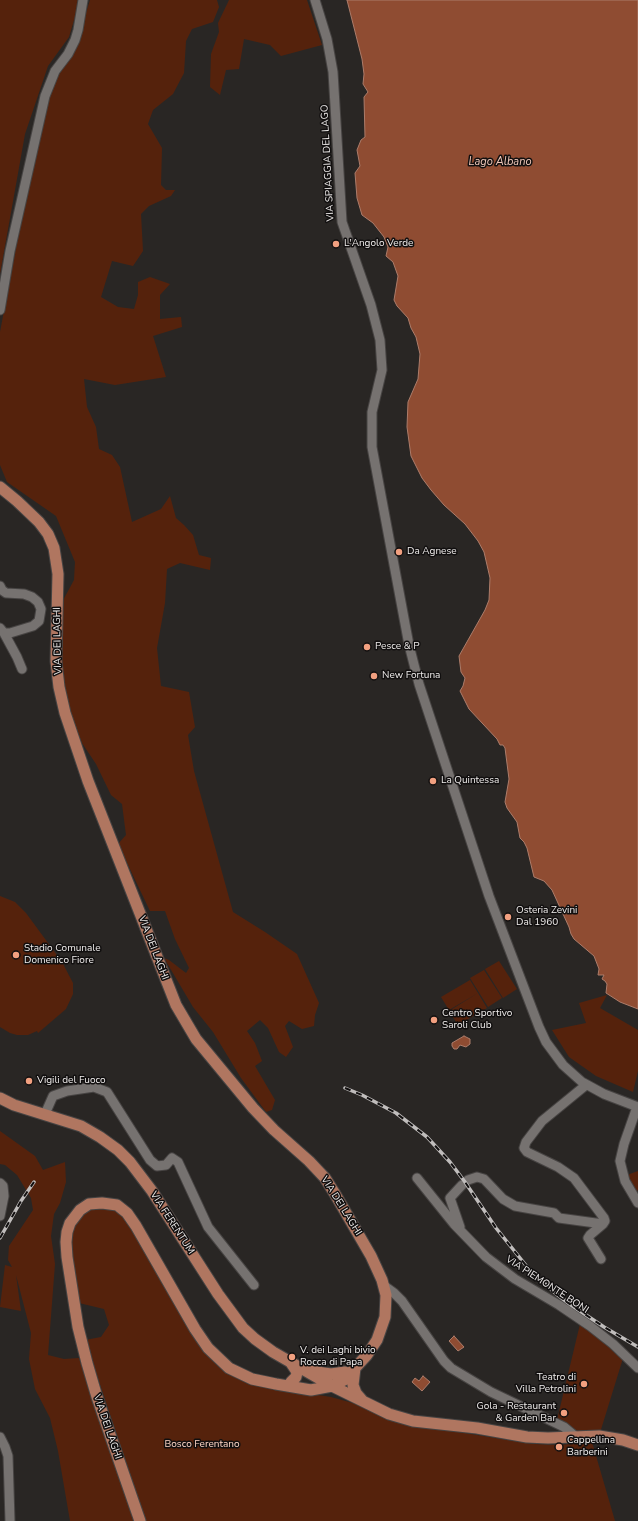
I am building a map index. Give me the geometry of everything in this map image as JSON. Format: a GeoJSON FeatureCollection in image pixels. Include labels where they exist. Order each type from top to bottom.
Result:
{"type":"FeatureCollection","features":[{"type":"Feature","properties":{"kind":"main road","name":"VIA DEI LAGHI"},"geometry":{"type":"LineString","coordinates":[[0,487],[18,501],[39,522],[48,534],[54,548],[58,574],[56,661],[59,687],[64,709],[88,781],[176,1005],[196,1040],[248,1102],[274,1130],[309,1161],[327,1181],[363,1241],[378,1271],[383,1284],[386,1302],[382,1325],[373,1347],[344,1380],[332,1386],[311,1390],[268,1383],[247,1377],[224,1365],[208,1348],[195,1329],[136,1226],[125,1211],[114,1204],[97,1202],[85,1206],[76,1213],[69,1226],[66,1242],[78,1327],[97,1397],[140,1521]]}},
{"type":"Feature","properties":{"kind":"main road","name":"VIA FERENTUM"},"geometry":{"type":"LineString","coordinates":[[0,1098],[14,1105],[74,1123],[104,1139],[124,1155],[155,1196],[213,1287],[237,1320],[260,1343],[291,1363],[321,1381],[362,1400]]}},
{"type":"Feature","properties":{"kind":"main road"},"geometry":{"type":"LineString","coordinates":[[291,1363],[297,1372],[296,1377],[291,1382]]}},
{"type":"Feature","properties":{"kind":"main road","name":"VIA DEI LAGHI"},"geometry":{"type":"LineString","coordinates":[[268,1383],[321,1381],[335,1377],[353,1368]]}},
{"type":"Feature","properties":{"kind":"main road"},"geometry":{"type":"LineString","coordinates":[[304,1370],[324,1373],[353,1368],[353,1385],[356,1393],[362,1400]]}},
{"type":"Feature","properties":{"kind":"main road"},"geometry":{"type":"LineString","coordinates":[[311,1390],[362,1400],[398,1417],[418,1422],[477,1428],[527,1436],[599,1436],[623,1440],[638,1445]]}},
{"type":"Feature","properties":{"kind":"street"},"geometry":{"type":"LineString","coordinates":[[0,310],[10,251],[45,96],[53,76],[75,40],[83,0]]}},
{"type":"Feature","properties":{"kind":"street","name":"VIA SPIAGGIA DEL LAGO"},"geometry":{"type":"LineString","coordinates":[[315,0],[327,40],[333,72],[342,222],[371,305],[380,340],[382,370],[372,412],[372,447],[412,662],[485,886],[539,1027],[549,1047],[558,1060],[586,1085],[604,1094],[638,1107]]}},
{"type":"Feature","properties":{"kind":"street"},"geometry":{"type":"LineString","coordinates":[[0,586],[6,593],[24,594],[32,597],[38,602],[41,609],[39,621],[35,625],[1,634],[17,657],[22,669]]}},
{"type":"Feature","properties":{"kind":"street"},"geometry":{"type":"LineString","coordinates":[[586,1085],[539,1124],[526,1142],[524,1149],[527,1152],[558,1167],[574,1178],[604,1218],[605,1221],[603,1224],[588,1238],[600,1259]]}},
{"type":"Feature","properties":{"kind":"street"},"geometry":{"type":"LineString","coordinates":[[45,1114],[53,1096],[67,1091],[94,1087],[107,1092],[150,1160],[157,1166],[166,1165],[172,1158],[178,1162],[208,1227],[254,1285]]}},
{"type":"Feature","properties":{"kind":"street"},"geometry":{"type":"LineString","coordinates":[[638,1107],[624,1144],[620,1161],[621,1171],[625,1181],[638,1203]]}},
{"type":"Feature","properties":{"kind":"street"},"geometry":{"type":"LineString","coordinates":[[462,1234],[450,1198],[465,1183],[477,1177],[484,1179],[503,1200],[515,1206],[554,1213],[559,1218],[603,1224]]}},
{"type":"Feature","properties":{"kind":"street","name":"VIA PIEMONTE BONI"},"geometry":{"type":"LineString","coordinates":[[417,1178],[462,1234],[486,1257],[507,1274],[590,1326],[619,1349],[638,1368]]}},
{"type":"Feature","properties":{"kind":"street"},"geometry":{"type":"LineString","coordinates":[[0,1183],[4,1196],[0,1216]]}},
{"type":"Feature","properties":{"kind":"street"},"geometry":{"type":"LineString","coordinates":[[383,1284],[399,1298],[444,1362],[451,1368],[492,1392],[564,1427],[576,1437]]}},
{"type":"Feature","properties":{"kind":"street"},"geometry":{"type":"LineString","coordinates":[[0,1437],[8,1456],[10,1521]]}},
{"type":"Feature","properties":{"kind":"green space"},"geometry":{"type":"Polygon","coordinates":[[[0,0],[80,0],[69,37],[48,66],[25,134],[0,274],[0,0]]]}},
{"type":"Feature","properties":{"kind":"green space"},"geometry":{"type":"Polygon","coordinates":[[[90,0],[217,0],[219,7],[213,22],[192,29],[186,41],[184,73],[173,94],[153,110],[148,124],[162,148],[161,185],[166,190],[175,190],[171,196],[149,206],[141,214],[143,251],[133,266],[112,261],[101,297],[118,307],[134,309],[138,295],[138,282],[150,277],[170,284],[160,295],[160,319],[181,317],[182,327],[153,336],[166,377],[115,385],[84,379],[87,407],[96,427],[99,449],[112,455],[120,467],[132,522],[161,509],[170,496],[176,518],[193,535],[199,555],[211,558],[210,570],[180,563],[167,569],[165,603],[157,648],[161,686],[189,692],[195,727],[188,735],[194,771],[233,912],[297,954],[319,1003],[315,1015],[314,1026],[302,1029],[289,1021],[285,1026],[293,1047],[286,1057],[279,1052],[268,1028],[260,1020],[247,1031],[255,1043],[262,1061],[255,1066],[275,1100],[272,1110],[266,1112],[241,1078],[213,1032],[193,1007],[164,958],[186,973],[189,968],[175,939],[165,911],[150,911],[118,844],[126,835],[122,804],[111,795],[96,764],[82,743],[72,717],[62,683],[60,648],[61,604],[74,580],[75,562],[56,516],[7,482],[0,465],[0,332],[24,205],[49,91],[83,22],[90,0]]]}},
{"type":"Feature","properties":{"kind":"green space"},"geometry":{"type":"Polygon","coordinates":[[[229,0],[307,0],[322,45],[281,56],[270,45],[244,39],[239,69],[226,70],[220,95],[210,87],[211,54],[219,32],[218,23],[229,0]]]}},
{"type":"Feature","properties":{"kind":"green space"},"geometry":{"type":"Polygon","coordinates":[[[0,896],[15,902],[26,913],[62,962],[73,983],[73,994],[66,1009],[38,1033],[37,1031],[28,1035],[17,1035],[0,1027],[0,896]]]}},
{"type":"Feature","properties":{"kind":"green space"},"geometry":{"type":"Polygon","coordinates":[[[499,961],[517,989],[503,998],[485,969],[499,961]]]}},
{"type":"Feature","properties":{"kind":"green space"},"geometry":{"type":"Polygon","coordinates":[[[484,970],[502,998],[488,1007],[470,978],[484,970]]]}},
{"type":"Feature","properties":{"kind":"green space"},"geometry":{"type":"Polygon","coordinates":[[[470,980],[478,993],[449,1010],[441,997],[470,980]]]}},
{"type":"Feature","properties":{"kind":"green space"},"geometry":{"type":"Polygon","coordinates":[[[478,993],[487,1008],[458,1025],[449,1011],[478,993]]]}},
{"type":"Feature","properties":{"kind":"green space"},"geometry":{"type":"Polygon","coordinates":[[[607,995],[600,1008],[638,1030],[638,1071],[633,1092],[596,1076],[569,1057],[552,1030],[586,1023],[579,1003],[607,995]]]}},
{"type":"Feature","properties":{"kind":"green space"},"geometry":{"type":"Polygon","coordinates":[[[0,1131],[35,1156],[43,1170],[65,1162],[66,1182],[60,1203],[54,1214],[51,1236],[55,1264],[48,1355],[64,1359],[79,1358],[136,1521],[70,1521],[58,1451],[50,1418],[35,1389],[29,1359],[31,1333],[16,1275],[21,1311],[0,1307],[5,1265],[12,1267],[8,1260],[9,1246],[33,1210],[31,1198],[17,1175],[5,1165],[0,1164],[0,1131]]]}},
{"type":"Feature","properties":{"kind":"green space"},"geometry":{"type":"Polygon","coordinates":[[[638,1171],[638,1190],[635,1193],[627,1175],[638,1171]]]}},
{"type":"Feature","properties":{"kind":"green space","name":"Bosco Ferentano"},"geometry":{"type":"Polygon","coordinates":[[[94,1205],[122,1211],[228,1373],[248,1384],[331,1397],[367,1407],[402,1423],[533,1444],[560,1445],[592,1442],[615,1521],[146,1521],[85,1340],[101,1337],[109,1325],[104,1309],[79,1303],[68,1252],[73,1222],[94,1205]]]}},
{"type":"Feature","properties":{"kind":"green space"},"geometry":{"type":"Polygon","coordinates":[[[581,1320],[624,1355],[599,1436],[576,1437],[556,1424],[581,1320]]]}},
{"type":"Feature","properties":{"kind":"water","name":"Lago Albano"},"geometry":{"type":"Polygon","coordinates":[[[347,0],[638,0],[638,1009],[620,1002],[606,993],[607,984],[602,979],[604,975],[598,975],[599,969],[594,956],[574,939],[552,890],[544,881],[534,877],[527,848],[520,838],[517,822],[507,808],[505,802],[509,779],[505,748],[503,745],[500,745],[497,739],[469,709],[460,691],[465,678],[461,672],[459,656],[489,600],[490,578],[484,552],[478,541],[465,524],[444,505],[431,490],[422,478],[411,456],[407,427],[408,402],[418,379],[420,354],[416,337],[408,318],[397,306],[394,300],[398,276],[393,262],[386,256],[388,247],[384,237],[373,223],[362,215],[357,198],[355,173],[360,166],[357,150],[361,140],[365,137],[364,97],[368,92],[363,84],[364,74],[362,59],[347,0]]]}},
{"type":"Feature","properties":{"kind":"water"},"geometry":{"type":"Polygon","coordinates":[[[464,1036],[470,1039],[470,1044],[466,1047],[460,1045],[457,1049],[454,1049],[452,1043],[464,1036]]]}},
{"type":"Feature","properties":{"kind":"water"},"geometry":{"type":"Polygon","coordinates":[[[454,1336],[464,1347],[458,1351],[449,1341],[454,1336]]]}},
{"type":"Feature","properties":{"kind":"water"},"geometry":{"type":"Polygon","coordinates":[[[423,1376],[430,1382],[422,1391],[412,1382],[415,1378],[419,1381],[423,1376]]]}},
{"type":"Feature","properties":{"kind":"railway"},"geometry":{"type":"LineString","coordinates":[[345,1088],[396,1113],[427,1137],[450,1162],[496,1228],[528,1268],[555,1293],[571,1305],[638,1347]]}},
{"type":"Feature","properties":{"kind":"railway"},"geometry":{"type":"LineString","coordinates":[[0,1238],[21,1201],[34,1182]]}},
{"type":"Feature","properties":{"kind":"place","name":"L'Angolo Verde"},"geometry":{"type":"Point","coordinates":[336,244]}},
{"type":"Feature","properties":{"kind":"place","name":"Da Agnese"},"geometry":{"type":"Point","coordinates":[399,552]}},
{"type":"Feature","properties":{"kind":"place","name":"Pesce & P"},"geometry":{"type":"Point","coordinates":[367,647]}},
{"type":"Feature","properties":{"kind":"place","name":"New Fortuna"},"geometry":{"type":"Point","coordinates":[374,676]}},
{"type":"Feature","properties":{"kind":"place","name":"La Quintessa"},"geometry":{"type":"Point","coordinates":[433,781]}},
{"type":"Feature","properties":{"kind":"place","name":"Osteria Zevini Dal 1960"},"geometry":{"type":"Point","coordinates":[508,917]}},
{"type":"Feature","properties":{"kind":"place","name":"Stadio Comunale Domenico Fiore"},"geometry":{"type":"Point","coordinates":[16,955]}},
{"type":"Feature","properties":{"kind":"place","name":"Centro Sportivo Saroli Club"},"geometry":{"type":"Point","coordinates":[434,1020]}},
{"type":"Feature","properties":{"kind":"place","name":"Vigili del Fuoco"},"geometry":{"type":"Point","coordinates":[29,1081]}},
{"type":"Feature","properties":{"kind":"place","name":"V. dei Laghi bivio Rocca di Papa"},"geometry":{"type":"Point","coordinates":[292,1357]}},
{"type":"Feature","properties":{"kind":"place","name":"Teatro di Villa Petrolini"},"geometry":{"type":"Point","coordinates":[584,1384]}},
{"type":"Feature","properties":{"kind":"place","name":"Gola - Restaurant & Garden Bar"},"geometry":{"type":"Point","coordinates":[564,1413]}},
{"type":"Feature","properties":{"kind":"place","name":"Cappellina Barberini"},"geometry":{"type":"Point","coordinates":[559,1447]}}]}
